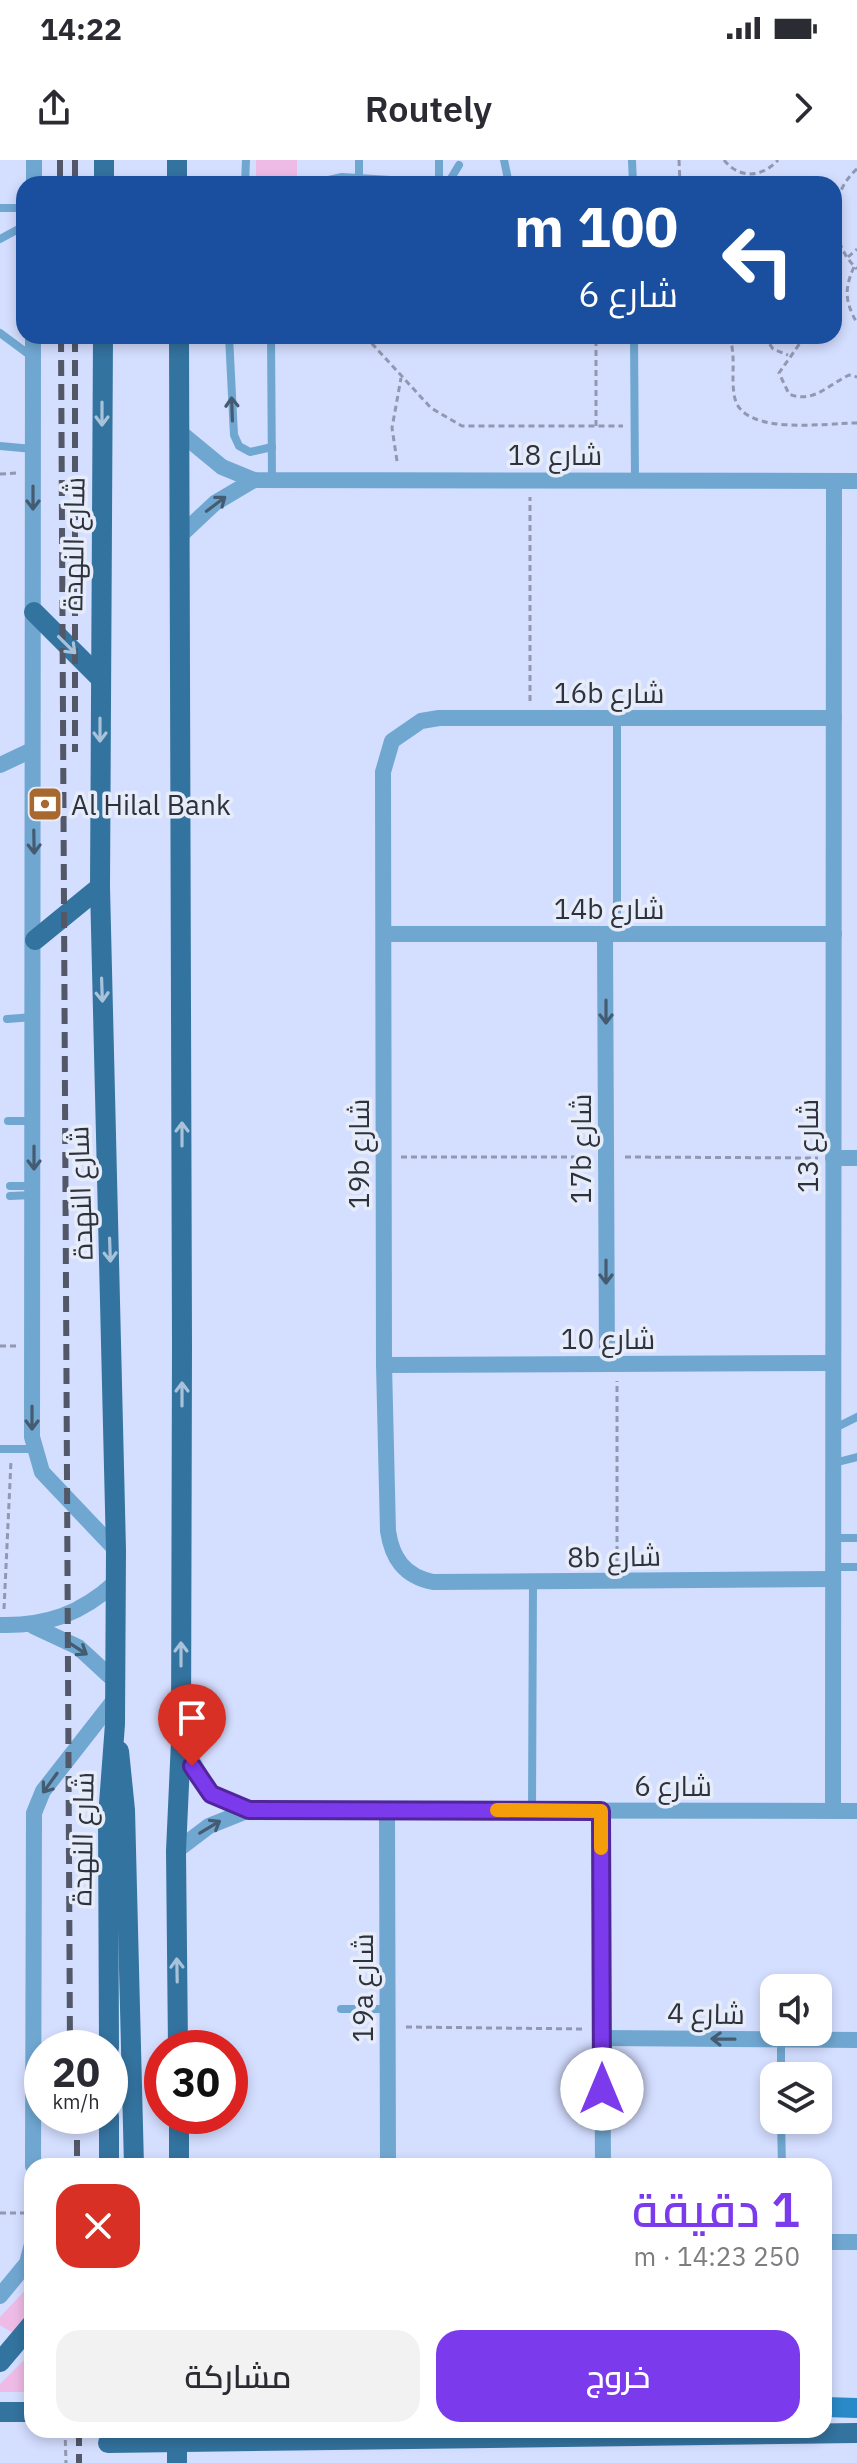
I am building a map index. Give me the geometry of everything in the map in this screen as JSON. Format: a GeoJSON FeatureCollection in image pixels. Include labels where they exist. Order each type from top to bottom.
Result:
{"type":"FeatureCollection","features":[{"type":"Feature","properties":{"kind":"main road","name":"شارع النهدة"},"geometry":{"type":"LineString","coordinates":[[103,344],[100,887],[116,1550],[115,1724],[108,1817],[109,2030]]}},
{"type":"Feature","properties":{"kind":"main road"},"geometry":{"type":"LineString","coordinates":[[178,2030],[176,1851],[181,1741],[182,434],[179,344]]}},
{"type":"Feature","properties":{"kind":"main road"},"geometry":{"type":"LineString","coordinates":[[34,612],[100,678]]}},
{"type":"Feature","properties":{"kind":"main road"},"geometry":{"type":"LineString","coordinates":[[35,940],[100,887]]}},
{"type":"Feature","properties":{"kind":"main road"},"geometry":{"type":"LineString","coordinates":[[115,1724],[123,1778],[134,2158]]}},
{"type":"Feature","properties":{"kind":"main road"},"geometry":{"type":"LineString","coordinates":[[109,2134],[109,2158]]}},
{"type":"Feature","properties":{"kind":"main road"},"geometry":{"type":"LineString","coordinates":[[179,2134],[179,2158]]}},
{"type":"Feature","properties":{"kind":"main road"},"geometry":{"type":"LineString","coordinates":[[183,2134],[189,2158]]}},
{"type":"Feature","properties":{"kind":"main road"},"geometry":{"type":"LineString","coordinates":[[0,2362],[24,2334]]}},
{"type":"Feature","properties":{"kind":"main road"},"geometry":{"type":"LineString","coordinates":[[832,2407],[857,2408]]}},
{"type":"Feature","properties":{"kind":"main road"},"geometry":{"type":"LineString","coordinates":[[0,2412],[24,2412]]}},
{"type":"Feature","properties":{"kind":"main road"},"geometry":{"type":"LineString","coordinates":[[832,2433],[857,2433]]}},
{"type":"Feature","properties":{"kind":"main road"},"geometry":{"type":"LineString","coordinates":[[108,2445],[595,2438]]}},
{"type":"Feature","properties":{"kind":"street"},"geometry":{"type":"LineString","coordinates":[[33,344],[33,1449],[50,1482],[116,1550]]}},
{"type":"Feature","properties":{"kind":"street","name":"شارع 18"},"geometry":{"type":"LineString","coordinates":[[182,434],[207,458],[254,480],[857,481]]}},
{"type":"Feature","properties":{"kind":"street"},"geometry":{"type":"LineString","coordinates":[[182,534],[215,503],[254,480]]}},
{"type":"Feature","properties":{"kind":"street","name":"شارع 13"},"geometry":{"type":"LineString","coordinates":[[833,1811],[834,481]]}},
{"type":"Feature","properties":{"kind":"street","name":"16b شارع"},"geometry":{"type":"LineString","coordinates":[[392,741],[421,721],[530,717],[834,718]]}},
{"type":"Feature","properties":{"kind":"street","name":"19b شارع"},"geometry":{"type":"LineString","coordinates":[[392,741],[383,772],[384,1365],[388,1531],[393,1556],[400,1565]]}},
{"type":"Feature","properties":{"kind":"street"},"geometry":{"type":"LineString","coordinates":[[0,765],[32,750]]}},
{"type":"Feature","properties":{"kind":"street","name":"14b شارع"},"geometry":{"type":"LineString","coordinates":[[385,934],[834,934]]}},
{"type":"Feature","properties":{"kind":"street","name":"17b شارع"},"geometry":{"type":"LineString","coordinates":[[611,934],[612,1364]]}},
{"type":"Feature","properties":{"kind":"street"},"geometry":{"type":"LineString","coordinates":[[833,1158],[857,1158]]}},
{"type":"Feature","properties":{"kind":"street","name":"شارع 10"},"geometry":{"type":"LineString","coordinates":[[384,1365],[833,1363]]}},
{"type":"Feature","properties":{"kind":"street","name":"8b شارع"},"geometry":{"type":"LineString","coordinates":[[400,1565],[420,1579],[433,1582],[617,1582],[833,1573]]}},
{"type":"Feature","properties":{"kind":"street"},"geometry":{"type":"LineString","coordinates":[[2,1625],[32,1626],[78,1611],[116,1582]]}},
{"type":"Feature","properties":{"kind":"street"},"geometry":{"type":"LineString","coordinates":[[32,1626],[78,1647],[115,1690],[43,1791],[34,1813],[33,2158]]}},
{"type":"Feature","properties":{"kind":"street","name":"شارع 6"},"geometry":{"type":"LineString","coordinates":[[181,1741],[192,1766],[211,1794],[249,1810]]}},
{"type":"Feature","properties":{"kind":"street","name":"شارع 6"},"geometry":{"type":"LineString","coordinates":[[176,1851],[209,1826],[249,1810],[857,1811]]}},
{"type":"Feature","properties":{"kind":"street","name":"19a شارع"},"geometry":{"type":"LineString","coordinates":[[387,1811],[388,2158]]}},
{"type":"Feature","properties":{"kind":"street"},"geometry":{"type":"LineString","coordinates":[[601,1811],[603,2158]]}},
{"type":"Feature","properties":{"kind":"street","name":"شارع 4"},"geometry":{"type":"LineString","coordinates":[[602,2034],[760,2038]]}},
{"type":"Feature","properties":{"kind":"street","name":"شارع 4"},"geometry":{"type":"LineString","coordinates":[[832,2040],[857,2040]]}},
{"type":"Feature","properties":{"kind":"street"},"geometry":{"type":"LineString","coordinates":[[832,2242],[857,2242]]}},
{"type":"Feature","properties":{"kind":"street"},"geometry":{"type":"LineString","coordinates":[[0,2296],[24,2267]]}},
{"type":"Feature","properties":{"kind":"lane"},"geometry":{"type":"LineString","coordinates":[[452,176],[459,165]]}},
{"type":"Feature","properties":{"kind":"lane"},"geometry":{"type":"LineString","coordinates":[[0,333],[33,358]]}},
{"type":"Feature","properties":{"kind":"lane"},"geometry":{"type":"LineString","coordinates":[[230,344],[236,441],[250,452],[272,447]]}},
{"type":"Feature","properties":{"kind":"lane"},"geometry":{"type":"LineString","coordinates":[[271,344],[272,480]]}},
{"type":"Feature","properties":{"kind":"lane"},"geometry":{"type":"LineString","coordinates":[[634,344],[635,480]]}},
{"type":"Feature","properties":{"kind":"lane"},"geometry":{"type":"LineString","coordinates":[[0,446],[33,449]]}},
{"type":"Feature","properties":{"kind":"lane"},"geometry":{"type":"LineString","coordinates":[[611,934],[617,718]]}},
{"type":"Feature","properties":{"kind":"lane"},"geometry":{"type":"LineString","coordinates":[[7,1019],[35,1017]]}},
{"type":"Feature","properties":{"kind":"lane"},"geometry":{"type":"LineString","coordinates":[[8,1121],[34,1121]]}},
{"type":"Feature","properties":{"kind":"lane"},"geometry":{"type":"LineString","coordinates":[[10,1191],[34,1191]]}},
{"type":"Feature","properties":{"kind":"lane"},"geometry":{"type":"LineString","coordinates":[[833,1429],[857,1417]]}},
{"type":"Feature","properties":{"kind":"lane"},"geometry":{"type":"LineString","coordinates":[[0,1449],[33,1449]]}},
{"type":"Feature","properties":{"kind":"lane"},"geometry":{"type":"LineString","coordinates":[[833,1463],[857,1457]]}},
{"type":"Feature","properties":{"kind":"lane"},"geometry":{"type":"LineString","coordinates":[[833,1538],[857,1538]]}},
{"type":"Feature","properties":{"kind":"lane"},"geometry":{"type":"LineString","coordinates":[[833,1573],[857,1567]]}},
{"type":"Feature","properties":{"kind":"lane"},"geometry":{"type":"LineString","coordinates":[[532,1810],[533,1583]]}},
{"type":"Feature","properties":{"kind":"lane"},"geometry":{"type":"LineString","coordinates":[[341,2009],[388,2009]]}},
{"type":"Feature","properties":{"kind":"lane"},"geometry":{"type":"LineString","coordinates":[[781,2134],[782,2158]]}},
{"type":"Feature","properties":{"kind":"path"},"geometry":{"type":"LineString","coordinates":[[724,160],[734,170],[753,175],[763,172],[778,160]]}},
{"type":"Feature","properties":{"kind":"path"},"geometry":{"type":"LineString","coordinates":[[842,190],[857,169]]}},
{"type":"Feature","properties":{"kind":"path"},"geometry":{"type":"LineString","coordinates":[[842,249],[856,268],[845,287],[848,307],[857,323]]}},
{"type":"Feature","properties":{"kind":"path"},"geometry":{"type":"LineString","coordinates":[[846,258],[857,249]]}},
{"type":"Feature","properties":{"kind":"path"},"geometry":{"type":"LineString","coordinates":[[372,344],[445,420],[462,426],[635,426]]}},
{"type":"Feature","properties":{"kind":"path"},"geometry":{"type":"LineString","coordinates":[[596,344],[596,426]]}},
{"type":"Feature","properties":{"kind":"path"},"geometry":{"type":"LineString","coordinates":[[730,344],[734,396],[739,408],[751,420],[770,424],[857,423]]}},
{"type":"Feature","properties":{"kind":"path"},"geometry":{"type":"LineString","coordinates":[[770,344],[773,349],[788,355]]}},
{"type":"Feature","properties":{"kind":"path"},"geometry":{"type":"LineString","coordinates":[[798,344],[779,373],[781,385],[789,394],[800,399],[812,398],[849,375],[857,377]]}},
{"type":"Feature","properties":{"kind":"path"},"geometry":{"type":"LineString","coordinates":[[401,377],[392,428],[403,480]]}},
{"type":"Feature","properties":{"kind":"path"},"geometry":{"type":"LineString","coordinates":[[530,480],[530,717]]}},
{"type":"Feature","properties":{"kind":"path"},"geometry":{"type":"LineString","coordinates":[[612,1364],[617,1582]]}},
{"type":"Feature","properties":{"kind":"path"},"geometry":{"type":"LineString","coordinates":[[2,1625],[12,1449]]}},
{"type":"Feature","properties":{"kind":"path"},"geometry":{"type":"LineString","coordinates":[[388,2027],[602,2034]]}},
{"type":"Feature","properties":{"kind":"path"},"geometry":{"type":"LineString","coordinates":[[0,2213],[24,2213]]}},
{"type":"Feature","properties":{"kind":"path"},"geometry":{"type":"LineString","coordinates":[[65,2438],[66,2463]]}},
{"type":"Feature","properties":{"kind":"shaded area"},"geometry":{"type":"Polygon","coordinates":[[[256,160],[297,160],[297,176],[256,176],[256,160]]]}},
{"type":"Feature","properties":{"kind":"shaded area"},"geometry":{"type":"Polygon","coordinates":[[[24,2292],[24,2320],[13,2333],[0,2325],[0,2317],[24,2292]]]}},
{"type":"Feature","properties":{"kind":"shaded area"},"geometry":{"type":"Polygon","coordinates":[[[24,2360],[24,2392],[0,2392],[0,2384],[24,2360]]]}},
{"type":"Feature","properties":{"kind":"railway"},"geometry":{"type":"LineString","coordinates":[[60,160],[60,176]]}},
{"type":"Feature","properties":{"kind":"railway"},"geometry":{"type":"LineString","coordinates":[[75,160],[75,176]]}},
{"type":"Feature","properties":{"kind":"railway"},"geometry":{"type":"LineString","coordinates":[[61,344],[70,2030]]}},
{"type":"Feature","properties":{"kind":"railway"},"geometry":{"type":"LineString","coordinates":[[75,344],[75,752]]}},
{"type":"Feature","properties":{"kind":"railway"},"geometry":{"type":"LineString","coordinates":[[77,2134],[77,2158]]}},
{"type":"Feature","properties":{"kind":"railway"},"geometry":{"type":"LineString","coordinates":[[79,2438],[79,2463]]}},
{"type":"Feature","properties":{"kind":"slow traffic"},"geometry":{"type":"LineString","coordinates":[[497,1810],[601,1811],[601,1848]]}},
{"type":"Feature","properties":{"kind":"place","name":"Al Hilal Bank"},"geometry":{"type":"Point","coordinates":[45,804]}},
{"type":"Feature","properties":{"kind":"route"},"geometry":{"type":"LineString","coordinates":[[192,1766],[211,1794],[225,1803],[249,1810],[601,1811],[602,2089]]}}]}
